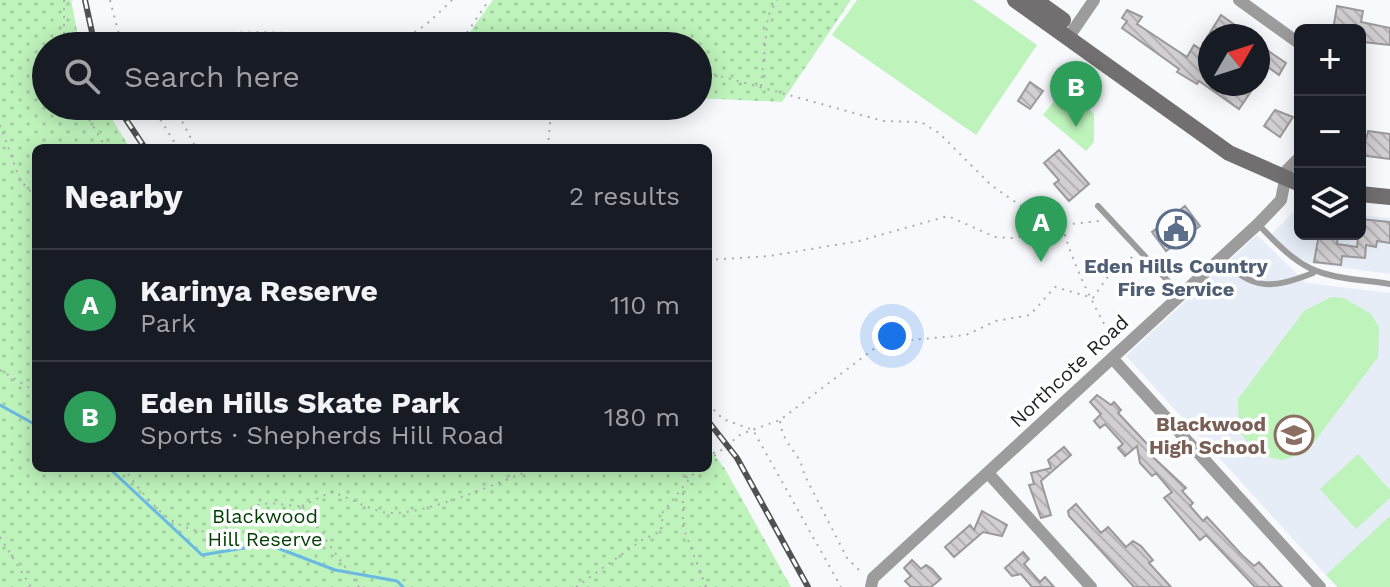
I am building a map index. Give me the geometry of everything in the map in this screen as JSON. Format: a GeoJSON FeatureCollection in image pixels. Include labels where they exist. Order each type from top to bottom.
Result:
{"type":"FeatureCollection","features":[{"type":"Feature","properties":{"kind":"main road"},"geometry":{"type":"LineString","coordinates":[[1015,0],[1072,33]]}},
{"type":"Feature","properties":{"kind":"main road"},"geometry":{"type":"LineString","coordinates":[[1035,0],[1072,33],[1229,153],[1293,177]]}},
{"type":"Feature","properties":{"kind":"main road"},"geometry":{"type":"LineString","coordinates":[[1366,185],[1390,187]]}},
{"type":"Feature","properties":{"kind":"main road"},"geometry":{"type":"LineString","coordinates":[[1366,195],[1390,197]]}},
{"type":"Feature","properties":{"kind":"street"},"geometry":{"type":"LineString","coordinates":[[1072,33],[1094,0]]}},
{"type":"Feature","properties":{"kind":"street"},"geometry":{"type":"LineString","coordinates":[[1239,0],[1294,40]]}},
{"type":"Feature","properties":{"kind":"street","name":"Northcote Road"},"geometry":{"type":"LineString","coordinates":[[871,586],[873,578],[1258,224],[1281,200],[1293,177]]}},
{"type":"Feature","properties":{"kind":"street"},"geometry":{"type":"LineString","coordinates":[[1117,355],[1320,587]]}},
{"type":"Feature","properties":{"kind":"street"},"geometry":{"type":"LineString","coordinates":[[988,473],[1091,587]]}},
{"type":"Feature","properties":{"kind":"lane"},"geometry":{"type":"LineString","coordinates":[[1098,206],[1181,295]]}},
{"type":"Feature","properties":{"kind":"lane"},"geometry":{"type":"LineString","coordinates":[[1258,224],[1289,258],[1313,273],[1390,284]]}},
{"type":"Feature","properties":{"kind":"lane"},"geometry":{"type":"LineString","coordinates":[[1221,258],[1245,280],[1264,285],[1288,282],[1313,273]]}},
{"type":"Feature","properties":{"kind":"path"},"geometry":{"type":"LineString","coordinates":[[64,0],[64,32]]}},
{"type":"Feature","properties":{"kind":"path"},"geometry":{"type":"LineString","coordinates":[[110,0],[119,32]]}},
{"type":"Feature","properties":{"kind":"path"},"geometry":{"type":"LineString","coordinates":[[418,32],[452,0]]}},
{"type":"Feature","properties":{"kind":"path"},"geometry":{"type":"LineString","coordinates":[[467,32],[489,0]]}},
{"type":"Feature","properties":{"kind":"path"},"geometry":{"type":"LineString","coordinates":[[760,88],[768,16],[777,0]]}},
{"type":"Feature","properties":{"kind":"path"},"geometry":{"type":"LineString","coordinates":[[712,74],[883,121],[921,122],[939,133],[991,185],[1021,206],[1062,225]]}},
{"type":"Feature","properties":{"kind":"path"},"geometry":{"type":"LineString","coordinates":[[89,120],[104,144]]}},
{"type":"Feature","properties":{"kind":"path"},"geometry":{"type":"LineString","coordinates":[[161,120],[176,144]]}},
{"type":"Feature","properties":{"kind":"path"},"geometry":{"type":"LineString","coordinates":[[182,120],[194,144]]}},
{"type":"Feature","properties":{"kind":"path"},"geometry":{"type":"LineString","coordinates":[[548,144],[550,120]]}},
{"type":"Feature","properties":{"kind":"path"},"geometry":{"type":"LineString","coordinates":[[0,125],[20,180],[32,194]]}},
{"type":"Feature","properties":{"kind":"path"},"geometry":{"type":"LineString","coordinates":[[712,260],[770,256],[859,241],[948,216],[995,237],[1015,238],[1062,225],[1110,218]]}},
{"type":"Feature","properties":{"kind":"path"},"geometry":{"type":"LineString","coordinates":[[1062,225],[1073,266],[1093,298],[1117,355]]}},
{"type":"Feature","properties":{"kind":"path"},"geometry":{"type":"LineString","coordinates":[[1093,298],[1113,269],[1141,252]]}},
{"type":"Feature","properties":{"kind":"path"},"geometry":{"type":"LineString","coordinates":[[712,458],[741,434],[780,420],[875,348],[911,340],[966,335],[996,321],[1030,315],[1055,287],[1093,298]]}},
{"type":"Feature","properties":{"kind":"path"},"geometry":{"type":"LineString","coordinates":[[0,370],[32,390]]}},
{"type":"Feature","properties":{"kind":"path"},"geometry":{"type":"LineString","coordinates":[[712,408],[723,419],[753,430],[841,587]]}},
{"type":"Feature","properties":{"kind":"path"},"geometry":{"type":"LineString","coordinates":[[780,420],[782,437],[803,463],[804,474],[847,558],[871,586]]}},
{"type":"Feature","properties":{"kind":"path"},"geometry":{"type":"LineString","coordinates":[[712,450],[716,455]]}},
{"type":"Feature","properties":{"kind":"path"},"geometry":{"type":"LineString","coordinates":[[126,472],[158,511],[175,524],[199,530],[224,530],[255,506],[270,503],[302,506],[331,492],[391,513],[465,495],[525,472]]}},
{"type":"Feature","properties":{"kind":"path"},"geometry":{"type":"LineString","coordinates":[[686,472],[688,481]]}},
{"type":"Feature","properties":{"kind":"path"},"geometry":{"type":"LineString","coordinates":[[576,587],[642,540],[661,531],[663,512],[683,491],[695,472]]}},
{"type":"Feature","properties":{"kind":"path"},"geometry":{"type":"LineString","coordinates":[[683,491],[683,527],[706,587]]}},
{"type":"Feature","properties":{"kind":"path"},"geometry":{"type":"LineString","coordinates":[[302,506],[359,587]]}},
{"type":"Feature","properties":{"kind":"path"},"geometry":{"type":"LineString","coordinates":[[0,537],[31,587]]}},
{"type":"Feature","properties":{"kind":"shaded area"},"geometry":{"type":"Polygon","coordinates":[[[1294,211],[1294,240],[1366,240],[1366,216],[1390,218],[1390,274],[1309,263],[1289,253],[1271,235],[1294,211]]]}},
{"type":"Feature","properties":{"kind":"shaded area","name":"Blackwood High School"},"geometry":{"type":"Polygon","coordinates":[[[1257,235],[1306,283],[1390,293],[1390,587],[1337,587],[1126,356],[1257,235]]]}},
{"type":"Feature","properties":{"kind":"green space","name":"Blackwood Hill Reserve"},"geometry":{"type":"Polygon","coordinates":[[[0,0],[71,0],[77,32],[32,32],[32,120],[113,120],[128,144],[32,144],[32,472],[712,472],[712,452],[725,469],[791,587],[0,587],[0,0]]]}},
{"type":"Feature","properties":{"kind":"green space"},"geometry":{"type":"Polygon","coordinates":[[[493,0],[851,0],[782,102],[712,99],[712,32],[470,32],[493,0]]]}},
{"type":"Feature","properties":{"kind":"green space"},"geometry":{"type":"Polygon","coordinates":[[[857,0],[973,0],[1037,45],[976,135],[832,35],[857,0]]]}},
{"type":"Feature","properties":{"kind":"green space"},"geometry":{"type":"Polygon","coordinates":[[[1074,97],[1094,114],[1094,142],[1086,151],[1043,115],[1054,101],[1074,97]]]}},
{"type":"Feature","properties":{"kind":"green space"},"geometry":{"type":"Polygon","coordinates":[[[1331,297],[1344,298],[1371,314],[1379,327],[1378,357],[1306,453],[1282,460],[1255,454],[1239,430],[1238,399],[1304,311],[1331,297]]]}},
{"type":"Feature","properties":{"kind":"green space"},"geometry":{"type":"Polygon","coordinates":[[[1358,454],[1390,490],[1390,498],[1356,529],[1320,489],[1358,454]]]}},
{"type":"Feature","properties":{"kind":"green space"},"geometry":{"type":"Polygon","coordinates":[[[1390,516],[1390,587],[1338,587],[1326,575],[1390,516]]]}},
{"type":"Feature","properties":{"kind":"building"},"geometry":{"type":"Polygon","coordinates":[[[1337,6],[1363,11],[1361,22],[1390,28],[1390,45],[1366,42],[1366,24],[1334,24],[1337,6]]]}},
{"type":"Feature","properties":{"kind":"building"},"geometry":{"type":"Polygon","coordinates":[[[1127,10],[1142,17],[1137,24],[1187,57],[1194,45],[1198,48],[1197,84],[1122,28],[1127,21],[1122,18],[1127,10]]]}},
{"type":"Feature","properties":{"kind":"building"},"geometry":{"type":"Polygon","coordinates":[[[1221,15],[1234,24],[1215,24],[1221,15]]]}},
{"type":"Feature","properties":{"kind":"building"},"geometry":{"type":"Polygon","coordinates":[[[1270,52],[1286,63],[1279,75],[1270,69],[1270,52]]]}},
{"type":"Feature","properties":{"kind":"building"},"geometry":{"type":"Polygon","coordinates":[[[1030,82],[1043,91],[1030,109],[1018,101],[1030,82]]]}},
{"type":"Feature","properties":{"kind":"building"},"geometry":{"type":"Polygon","coordinates":[[[1220,96],[1248,96],[1239,109],[1220,96]]]}},
{"type":"Feature","properties":{"kind":"building"},"geometry":{"type":"Polygon","coordinates":[[[1275,110],[1293,117],[1280,137],[1264,126],[1275,110]]]}},
{"type":"Feature","properties":{"kind":"building"},"geometry":{"type":"Polygon","coordinates":[[[1368,131],[1390,134],[1390,159],[1366,156],[1368,131]]]}},
{"type":"Feature","properties":{"kind":"building"},"geometry":{"type":"Polygon","coordinates":[[[1059,150],[1089,184],[1069,201],[1054,184],[1059,180],[1044,163],[1059,150]]]}},
{"type":"Feature","properties":{"kind":"building","name":"Eden Hills Country Fire Service"},"geometry":{"type":"Polygon","coordinates":[[[1185,206],[1200,226],[1166,251],[1152,232],[1185,206]]]}},
{"type":"Feature","properties":{"kind":"building"},"geometry":{"type":"Polygon","coordinates":[[[1366,220],[1390,222],[1390,243],[1377,241],[1376,247],[1366,245],[1365,258],[1342,256],[1341,265],[1314,262],[1318,240],[1337,240],[1337,244],[1357,247],[1358,240],[1366,240],[1366,220]]]}},
{"type":"Feature","properties":{"kind":"building"},"geometry":{"type":"Polygon","coordinates":[[[1097,395],[1111,405],[1114,402],[1121,410],[1118,413],[1151,448],[1153,457],[1186,488],[1182,491],[1203,521],[1207,517],[1242,555],[1254,566],[1259,562],[1282,587],[1255,587],[1206,535],[1200,540],[1164,498],[1172,492],[1156,473],[1152,476],[1140,463],[1137,446],[1125,456],[1118,448],[1123,444],[1105,424],[1100,428],[1094,421],[1101,414],[1090,402],[1097,395]]]}},
{"type":"Feature","properties":{"kind":"building"},"geometry":{"type":"Polygon","coordinates":[[[1064,447],[1071,455],[1041,481],[1051,515],[1041,518],[1029,485],[1034,484],[1031,473],[1051,468],[1048,460],[1064,447]]]}},
{"type":"Feature","properties":{"kind":"building"},"geometry":{"type":"Polygon","coordinates":[[[1076,504],[1101,533],[1108,527],[1126,547],[1133,541],[1141,546],[1153,560],[1149,563],[1171,587],[1134,587],[1069,516],[1068,511],[1076,504]]]}},
{"type":"Feature","properties":{"kind":"building"},"geometry":{"type":"Polygon","coordinates":[[[982,511],[1007,525],[1002,536],[983,532],[954,557],[945,547],[970,525],[974,530],[982,511]]]}},
{"type":"Feature","properties":{"kind":"building"},"geometry":{"type":"Polygon","coordinates":[[[1023,552],[1029,559],[1024,564],[1040,582],[1045,577],[1054,587],[1032,587],[1021,574],[1012,576],[1005,568],[1023,552]]]}},
{"type":"Feature","properties":{"kind":"building"},"geometry":{"type":"Polygon","coordinates":[[[912,560],[921,569],[926,565],[941,579],[931,587],[911,587],[905,581],[911,576],[904,568],[912,560]]]}},
{"type":"Feature","properties":{"kind":"waterway"},"geometry":{"type":"LineString","coordinates":[[0,405],[32,423]]}},
{"type":"Feature","properties":{"kind":"waterway"},"geometry":{"type":"LineString","coordinates":[[113,472],[202,555],[267,544],[335,570],[397,581],[403,587]]}},
{"type":"Feature","properties":{"kind":"railway"},"geometry":{"type":"LineString","coordinates":[[85,0],[92,32]]}},
{"type":"Feature","properties":{"kind":"railway"},"geometry":{"type":"LineString","coordinates":[[126,120],[142,144]]}},
{"type":"Feature","properties":{"kind":"railway"},"geometry":{"type":"LineString","coordinates":[[712,426],[737,458],[808,587]]}},
{"type":"Feature","properties":{"kind":"place","name":"Eden Hills Skate Park"},"geometry":{"type":"Point","coordinates":[1076,127]}},
{"type":"Feature","properties":{"kind":"place","name":"Eden Hills Country Fire Service"},"geometry":{"type":"Point","coordinates":[1176,229]}},
{"type":"Feature","properties":{"kind":"place","name":"Karinya Reserve"},"geometry":{"type":"Point","coordinates":[1041,262]}},
{"type":"Feature","properties":{"kind":"place","name":"Blackwood High School"},"geometry":{"type":"Point","coordinates":[1294,435]}}]}
